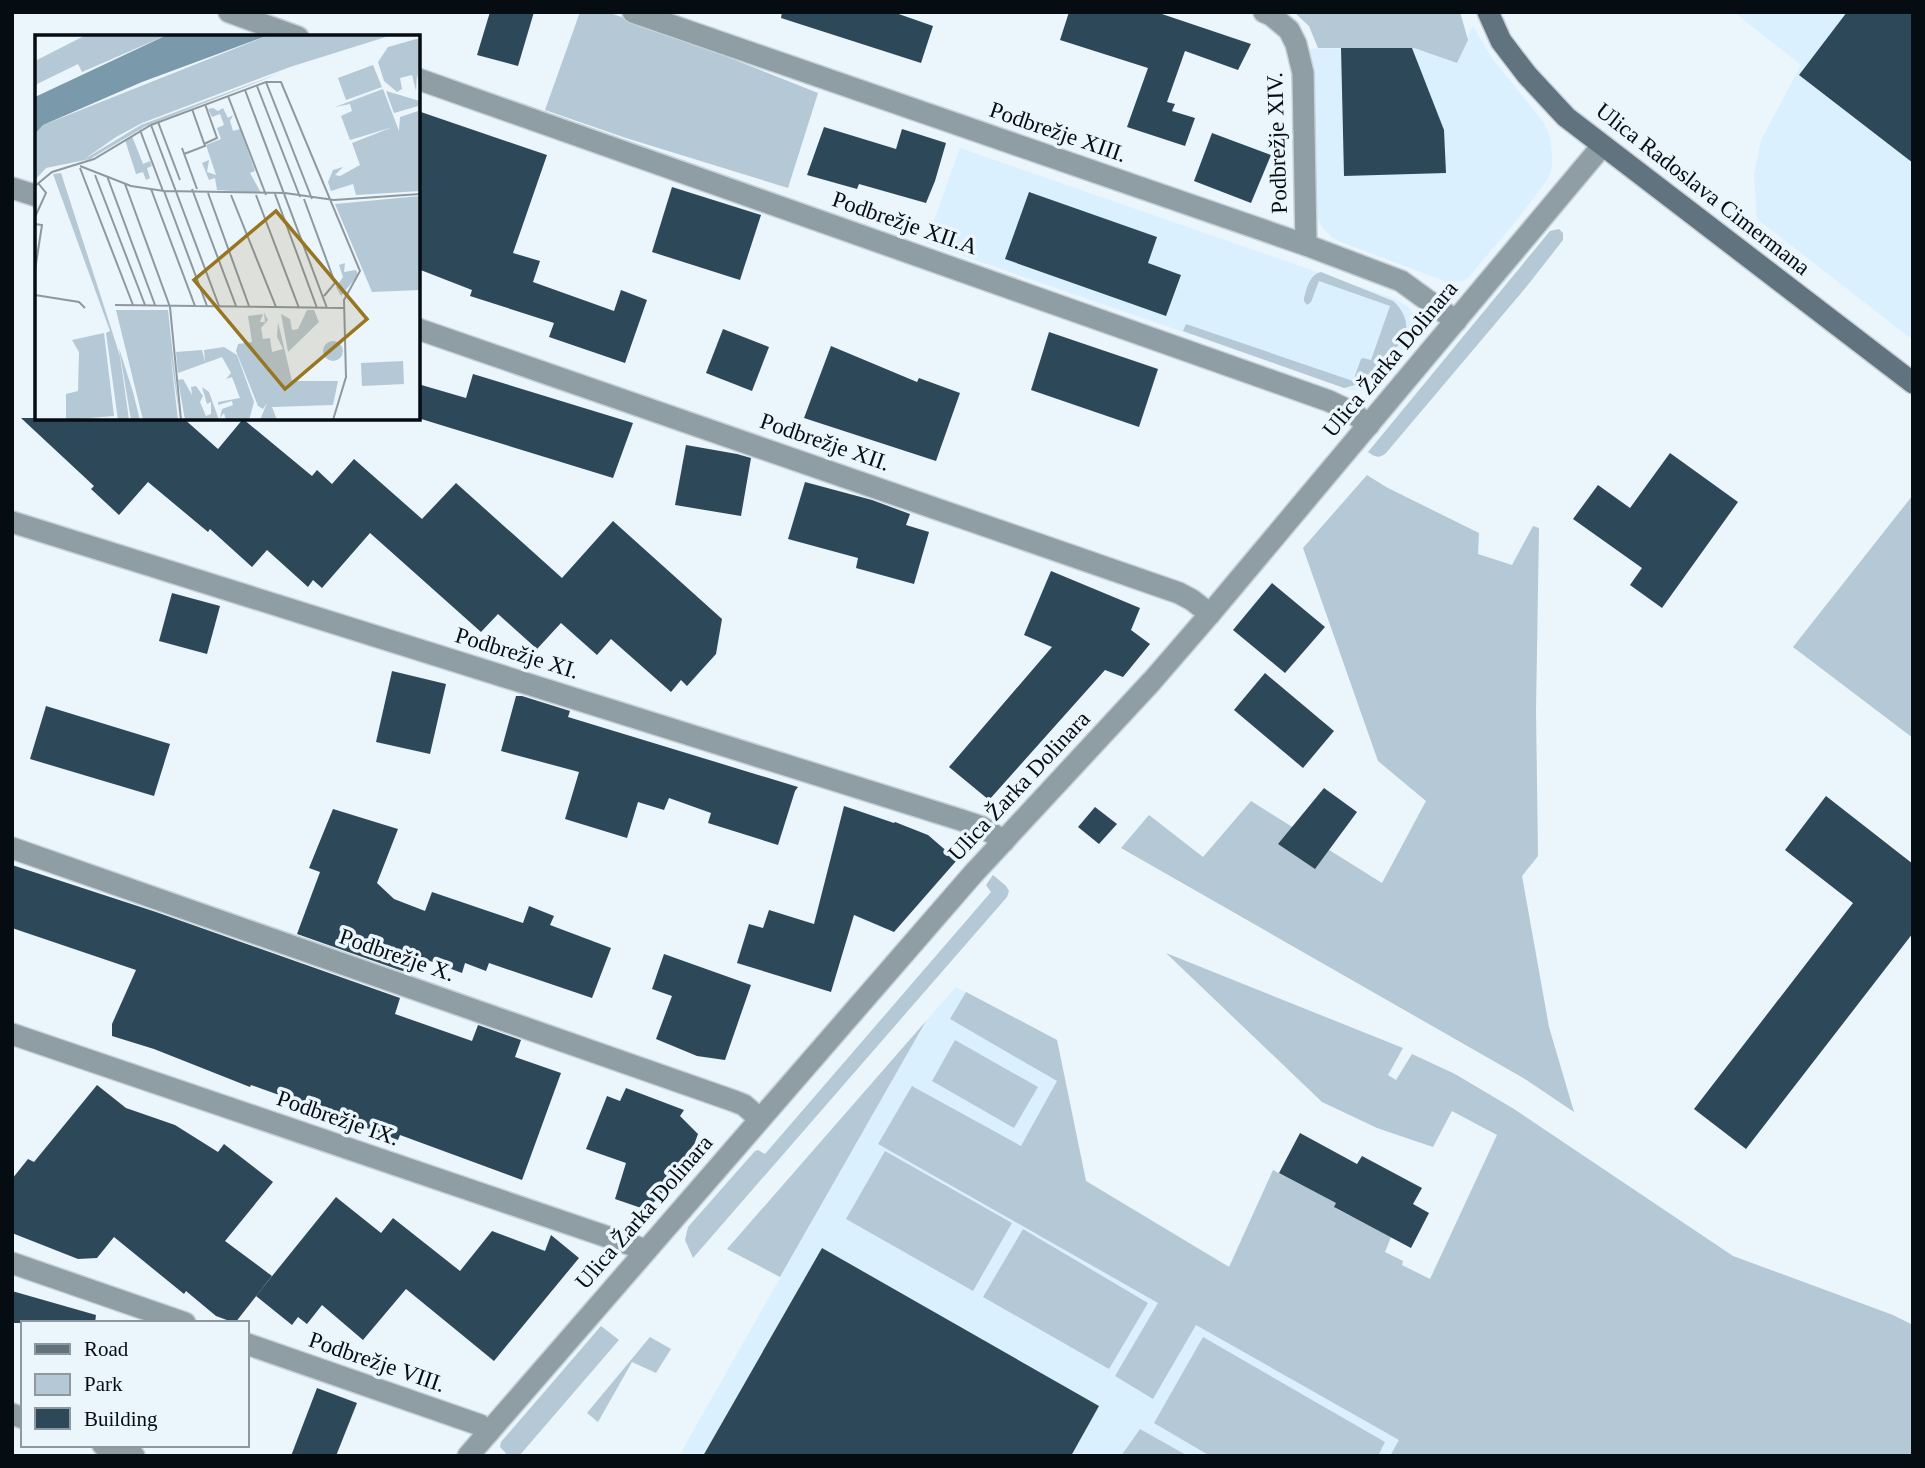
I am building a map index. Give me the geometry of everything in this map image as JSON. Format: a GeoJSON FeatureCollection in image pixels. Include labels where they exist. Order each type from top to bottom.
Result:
{"type":"FeatureCollection","features":[{"type":"Feature","properties":{"kind":"street"},"geometry":{"type":"LineString","coordinates":[[229,12],[292,35]]}},
{"type":"Feature","properties":{"kind":"street","name":"Podbrežje XIII."},"geometry":{"type":"LineString","coordinates":[[633,12],[1306,245],[1401,282],[1456,321]]}},
{"type":"Feature","properties":{"kind":"street","name":"Podbrežje XIV."},"geometry":{"type":"LineString","coordinates":[[1264,12],[1289,30],[1296,44],[1303,73],[1306,245]]}},
{"type":"Feature","properties":{"kind":"street","name":"Ulica Radoslava Cimermana"},"geometry":{"type":"LineString","coordinates":[[1488,12],[1501,41],[1527,75],[1566,117],[1913,383]]}},
{"type":"Feature","properties":{"kind":"street","name":"Podbrežje XII.A"},"geometry":{"type":"LineString","coordinates":[[420,80],[1329,401],[1350,411],[1369,425]]}},
{"type":"Feature","properties":{"kind":"street","name":"Ulica Žarka Dolinara"},"geometry":{"type":"LineString","coordinates":[[468,1456],[1003,841],[1152,681],[1210,614],[1602,146]]}},
{"type":"Feature","properties":{"kind":"street"},"geometry":{"type":"LineString","coordinates":[[12,188],[35,195]]}},
{"type":"Feature","properties":{"kind":"street","name":"Podbrežje XII."},"geometry":{"type":"LineString","coordinates":[[420,330],[1179,593],[1210,614]]}},
{"type":"Feature","properties":{"kind":"street","name":"Podbrežje XI."},"geometry":{"type":"LineString","coordinates":[[12,522],[961,820],[982,827],[1003,841]]}},
{"type":"Feature","properties":{"kind":"street","name":"Podbrežje X."},"geometry":{"type":"LineString","coordinates":[[12,848],[734,1101],[744,1105],[760,1119]]}},
{"type":"Feature","properties":{"kind":"street","name":"Podbrežje IX."},"geometry":{"type":"LineString","coordinates":[[12,1034],[646,1250]]}},
{"type":"Feature","properties":{"kind":"street"},"geometry":{"type":"LineString","coordinates":[[12,1262],[179,1321]]}},
{"type":"Feature","properties":{"kind":"street","name":"Podbrežje VIII."},"geometry":{"type":"LineString","coordinates":[[248,1344],[480,1425],[489,1432]]}},
{"type":"Feature","properties":{"kind":"street"},"geometry":{"type":"LineString","coordinates":[[109,1447],[134,1456]]}},
{"type":"Feature","properties":{"kind":"shaded area"},"geometry":{"type":"Polygon","coordinates":[[[1734,12],[1913,12],[1913,340],[1757,219],[1754,175],[1761,140],[1801,65],[1734,12]]]}},
{"type":"Feature","properties":{"kind":"shaded area"},"geometry":{"type":"Polygon","coordinates":[[[1473,26],[1491,57],[1544,123],[1550,137],[1552,168],[1547,180],[1520,216],[1468,278],[1447,282],[1346,244],[1333,238],[1322,227],[1315,212],[1313,66],[1309,49],[1414,48],[1456,63],[1473,26]]]}},
{"type":"Feature","properties":{"kind":"shaded area"},"geometry":{"type":"Polygon","coordinates":[[[960,148],[1395,299],[1408,307],[1413,314],[1418,325],[1417,339],[1383,383],[1363,391],[1351,390],[926,243],[960,148]]]}},
{"type":"Feature","properties":{"kind":"shaded area"},"geometry":{"type":"Polygon","coordinates":[[[956,987],[1057,1040],[1086,1181],[1230,1267],[1517,1456],[679,1456],[926,1021],[956,987]]]}},
{"type":"Feature","properties":{"kind":"green space"},"geometry":{"type":"Polygon","coordinates":[[[580,12],[607,12],[665,32],[818,93],[788,188],[545,110],[580,12]]]}},
{"type":"Feature","properties":{"kind":"green space"},"geometry":{"type":"Polygon","coordinates":[[[1294,12],[1460,12],[1468,40],[1457,63],[1414,48],[1318,48],[1309,26],[1294,12]]]}},
{"type":"Feature","properties":{"kind":"green space"},"geometry":{"type":"Polygon","coordinates":[[[1559,229],[1563,233],[1563,240],[1386,453],[1377,457],[1368,452],[1550,231],[1559,229]]]}},
{"type":"Feature","properties":{"kind":"green space"},"geometry":{"type":"Polygon","coordinates":[[[1321,272],[1393,301],[1405,318],[1405,337],[1371,377],[1362,383],[1344,388],[1183,331],[1186,324],[1353,381],[1361,359],[1371,360],[1390,306],[1319,281],[1311,302],[1307,305],[1304,298],[1309,282],[1321,272]]]}},
{"type":"Feature","properties":{"kind":"green space"},"geometry":{"type":"Polygon","coordinates":[[[1367,475],[1479,533],[1478,554],[1512,565],[1533,526],[1539,528],[1536,710],[1538,856],[1522,876],[1549,1027],[1574,1112],[1525,1079],[1121,848],[1149,815],[1203,857],[1251,801],[1382,883],[1426,801],[1378,761],[1303,548],[1367,475]]]}},
{"type":"Feature","properties":{"kind":"green space"},"geometry":{"type":"Polygon","coordinates":[[[1913,495],[1913,738],[1793,647],[1913,495]]]}},
{"type":"Feature","properties":{"kind":"green space"},"geometry":{"type":"Polygon","coordinates":[[[993,875],[1006,886],[1009,891],[1007,897],[693,1258],[685,1240],[688,1227],[755,1151],[765,1154],[991,892],[986,885],[993,875]]]}},
{"type":"Feature","properties":{"kind":"green space"},"geometry":{"type":"Polygon","coordinates":[[[1166,953],[1403,1048],[1388,1075],[1396,1080],[1412,1054],[1455,1074],[1514,1109],[1733,1256],[1893,1315],[1913,1325],[1913,1456],[1390,1456],[1399,1440],[1196,1325],[1153,1399],[1115,1376],[1158,1303],[878,1144],[912,1086],[1021,1146],[1057,1081],[950,1019],[966,992],[1057,1040],[1086,1181],[1229,1267],[1273,1170],[1336,1203],[1335,1208],[1391,1237],[1385,1252],[1403,1261],[1402,1265],[1430,1279],[1497,1135],[1452,1111],[1433,1147],[1377,1128],[1322,1102],[1166,953]]]}},
{"type":"Feature","properties":{"kind":"green space"},"geometry":{"type":"Polygon","coordinates":[[[926,1021],[780,1277],[727,1249],[926,1021]]]}},
{"type":"Feature","properties":{"kind":"green space"},"geometry":{"type":"Polygon","coordinates":[[[955,1040],[1038,1087],[1014,1128],[932,1081],[955,1040]]]}},
{"type":"Feature","properties":{"kind":"green space"},"geometry":{"type":"Polygon","coordinates":[[[885,1151],[1012,1223],[973,1291],[846,1219],[885,1151]]]}},
{"type":"Feature","properties":{"kind":"green space"},"geometry":{"type":"Polygon","coordinates":[[[1023,1229],[1148,1303],[1109,1369],[983,1297],[1023,1229]]]}},
{"type":"Feature","properties":{"kind":"green space"},"geometry":{"type":"Polygon","coordinates":[[[601,1326],[619,1340],[519,1456],[503,1456],[506,1453],[500,1447],[501,1442],[601,1326]]]}},
{"type":"Feature","properties":{"kind":"green space"},"geometry":{"type":"Polygon","coordinates":[[[650,1337],[671,1349],[656,1373],[632,1362],[598,1422],[587,1413],[650,1337]]]}},
{"type":"Feature","properties":{"kind":"green space"},"geometry":{"type":"Polygon","coordinates":[[[1203,1337],[1385,1442],[1378,1456],[1210,1456],[1154,1423],[1203,1337]]]}},
{"type":"Feature","properties":{"kind":"green space"},"geometry":{"type":"Polygon","coordinates":[[[1140,1429],[1188,1456],[1121,1456],[1140,1429]]]}},
{"type":"Feature","properties":{"kind":"building"},"geometry":{"type":"Polygon","coordinates":[[[490,12],[534,12],[518,66],[477,55],[490,12]]]}},
{"type":"Feature","properties":{"kind":"building"},"geometry":{"type":"Polygon","coordinates":[[[782,12],[893,12],[933,26],[921,63],[781,18],[782,12]]]}},
{"type":"Feature","properties":{"kind":"building"},"geometry":{"type":"Polygon","coordinates":[[[1069,12],[1156,12],[1251,44],[1238,70],[1185,51],[1167,102],[1175,104],[1172,111],[1195,118],[1185,146],[1127,127],[1148,68],[1060,40],[1069,12]]]}},
{"type":"Feature","properties":{"kind":"building"},"geometry":{"type":"Polygon","coordinates":[[[1847,12],[1913,12],[1913,163],[1799,75],[1847,12]]]}},
{"type":"Feature","properties":{"kind":"building"},"geometry":{"type":"Polygon","coordinates":[[[1341,48],[1412,48],[1444,130],[1446,173],[1344,176],[1341,48]]]}},
{"type":"Feature","properties":{"kind":"building"},"geometry":{"type":"Polygon","coordinates":[[[420,112],[547,155],[513,253],[540,261],[533,282],[614,311],[621,290],[647,300],[625,363],[549,337],[554,323],[470,296],[472,290],[420,270],[420,112]]]}},
{"type":"Feature","properties":{"kind":"building"},"geometry":{"type":"Polygon","coordinates":[[[824,127],[896,149],[902,129],[946,143],[926,203],[859,184],[857,189],[807,175],[824,127]]]}},
{"type":"Feature","properties":{"kind":"building"},"geometry":{"type":"Polygon","coordinates":[[[1212,133],[1271,155],[1251,203],[1194,181],[1212,133]]]}},
{"type":"Feature","properties":{"kind":"building"},"geometry":{"type":"Polygon","coordinates":[[[672,187],[761,215],[740,280],[652,252],[672,187]]]}},
{"type":"Feature","properties":{"kind":"building"},"geometry":{"type":"Polygon","coordinates":[[[1029,192],[1157,237],[1148,263],[1181,275],[1166,316],[1005,259],[1029,192]]]}},
{"type":"Feature","properties":{"kind":"building"},"geometry":{"type":"Polygon","coordinates":[[[723,329],[769,347],[752,391],[706,373],[723,329]]]}},
{"type":"Feature","properties":{"kind":"building"},"geometry":{"type":"Polygon","coordinates":[[[1049,332],[1158,369],[1139,427],[1031,390],[1049,332]]]}},
{"type":"Feature","properties":{"kind":"building"},"geometry":{"type":"Polygon","coordinates":[[[831,346],[917,382],[919,378],[960,393],[936,461],[804,418],[831,346]]]}},
{"type":"Feature","properties":{"kind":"building"},"geometry":{"type":"Polygon","coordinates":[[[473,374],[633,423],[613,478],[420,419],[420,385],[466,398],[473,374]]]}},
{"type":"Feature","properties":{"kind":"building"},"geometry":{"type":"Polygon","coordinates":[[[21,418],[185,420],[218,449],[244,420],[312,476],[317,470],[332,484],[354,459],[422,519],[456,483],[562,578],[613,521],[722,619],[716,654],[687,686],[681,680],[671,692],[611,639],[597,655],[561,623],[537,649],[498,614],[481,632],[370,533],[322,588],[313,580],[308,587],[267,550],[252,567],[210,529],[208,532],[148,482],[119,515],[91,489],[94,486],[21,418]]]}},
{"type":"Feature","properties":{"kind":"building"},"geometry":{"type":"Polygon","coordinates":[[[686,445],[751,458],[741,516],[675,505],[686,445]]]}},
{"type":"Feature","properties":{"kind":"building"},"geometry":{"type":"Polygon","coordinates":[[[1670,453],[1738,502],[1662,608],[1630,585],[1642,568],[1573,519],[1598,485],[1630,508],[1670,453]]]}},
{"type":"Feature","properties":{"kind":"building"},"geometry":{"type":"Polygon","coordinates":[[[805,482],[872,500],[910,514],[906,525],[929,532],[914,584],[856,568],[858,558],[788,539],[805,482]]]}},
{"type":"Feature","properties":{"kind":"building"},"geometry":{"type":"Polygon","coordinates":[[[1051,571],[1140,608],[1131,630],[1150,644],[1123,677],[1105,670],[989,800],[949,767],[1052,647],[1024,635],[1051,571]]]}},
{"type":"Feature","properties":{"kind":"building"},"geometry":{"type":"Polygon","coordinates":[[[1272,583],[1325,627],[1285,673],[1233,630],[1272,583]]]}},
{"type":"Feature","properties":{"kind":"building"},"geometry":{"type":"Polygon","coordinates":[[[172,593],[220,606],[207,654],[159,641],[172,593]]]}},
{"type":"Feature","properties":{"kind":"building"},"geometry":{"type":"Polygon","coordinates":[[[392,671],[446,684],[430,754],[376,742],[392,671]]]}},
{"type":"Feature","properties":{"kind":"building"},"geometry":{"type":"Polygon","coordinates":[[[1265,673],[1334,731],[1303,768],[1234,710],[1265,673]]]}},
{"type":"Feature","properties":{"kind":"building"},"geometry":{"type":"Polygon","coordinates":[[[516,696],[570,711],[568,717],[798,787],[778,845],[708,823],[711,813],[669,798],[664,810],[638,802],[627,838],[565,819],[579,772],[501,751],[516,696]]]}},
{"type":"Feature","properties":{"kind":"building"},"geometry":{"type":"Polygon","coordinates":[[[46,706],[170,744],[154,796],[30,759],[46,706]]]}},
{"type":"Feature","properties":{"kind":"building"},"geometry":{"type":"Polygon","coordinates":[[[1324,788],[1357,812],[1315,869],[1278,844],[1324,788]]]}},
{"type":"Feature","properties":{"kind":"building"},"geometry":{"type":"Polygon","coordinates":[[[1826,796],[1913,864],[1913,933],[1746,1149],[1694,1109],[1853,903],[1785,850],[1826,796]]]}},
{"type":"Feature","properties":{"kind":"building"},"geometry":{"type":"Polygon","coordinates":[[[844,806],[928,835],[957,860],[894,932],[854,915],[831,992],[737,963],[749,924],[763,928],[769,910],[814,924],[844,806]]]}},
{"type":"Feature","properties":{"kind":"building"},"geometry":{"type":"Polygon","coordinates":[[[1095,807],[1117,824],[1099,844],[1078,827],[1095,807]]]}},
{"type":"Feature","properties":{"kind":"building"},"geometry":{"type":"Polygon","coordinates":[[[333,809],[398,829],[377,883],[394,899],[425,911],[432,892],[523,923],[529,906],[554,916],[550,925],[611,948],[592,998],[489,963],[486,971],[465,963],[462,973],[414,955],[408,973],[297,934],[320,872],[309,868],[333,809]]]}},
{"type":"Feature","properties":{"kind":"building"},"geometry":{"type":"Polygon","coordinates":[[[12,865],[156,912],[400,998],[395,1014],[472,1041],[478,1025],[521,1040],[515,1057],[561,1073],[522,1180],[400,1135],[398,1140],[154,1049],[112,1036],[112,1024],[136,970],[12,928],[12,865]]]}},
{"type":"Feature","properties":{"kind":"building"},"geometry":{"type":"Polygon","coordinates":[[[664,954],[751,985],[725,1060],[697,1056],[656,1039],[672,996],[652,989],[664,954]]]}},
{"type":"Feature","properties":{"kind":"building"},"geometry":{"type":"Polygon","coordinates":[[[97,1085],[126,1108],[175,1125],[218,1152],[224,1144],[273,1182],[225,1241],[272,1276],[237,1321],[230,1321],[216,1316],[186,1291],[184,1294],[114,1237],[97,1258],[78,1259],[12,1233],[12,1179],[28,1159],[34,1162],[97,1085]]]}},
{"type":"Feature","properties":{"kind":"building"},"geometry":{"type":"Polygon","coordinates":[[[626,1088],[684,1110],[680,1116],[698,1134],[687,1164],[647,1210],[615,1199],[626,1163],[586,1149],[607,1096],[620,1101],[626,1088]]]}},
{"type":"Feature","properties":{"kind":"building"},"geometry":{"type":"Polygon","coordinates":[[[1300,1133],[1357,1164],[1362,1156],[1422,1188],[1413,1204],[1429,1213],[1411,1248],[1334,1207],[1336,1203],[1279,1173],[1300,1133]]]}},
{"type":"Feature","properties":{"kind":"building"},"geometry":{"type":"Polygon","coordinates":[[[336,1197],[381,1233],[393,1218],[460,1271],[492,1231],[545,1251],[551,1235],[579,1258],[494,1361],[406,1289],[363,1340],[322,1305],[307,1324],[298,1317],[292,1325],[256,1296],[336,1197]]]}},
{"type":"Feature","properties":{"kind":"building"},"geometry":{"type":"Polygon","coordinates":[[[822,1248],[1099,1406],[1071,1456],[703,1456],[822,1248]]]}},
{"type":"Feature","properties":{"kind":"building"},"geometry":{"type":"Polygon","coordinates":[[[12,1291],[96,1315],[95,1321],[12,1323],[12,1291]]]}},
{"type":"Feature","properties":{"kind":"building"},"geometry":{"type":"Polygon","coordinates":[[[317,1388],[357,1403],[336,1456],[291,1456],[317,1388]]]}}]}
